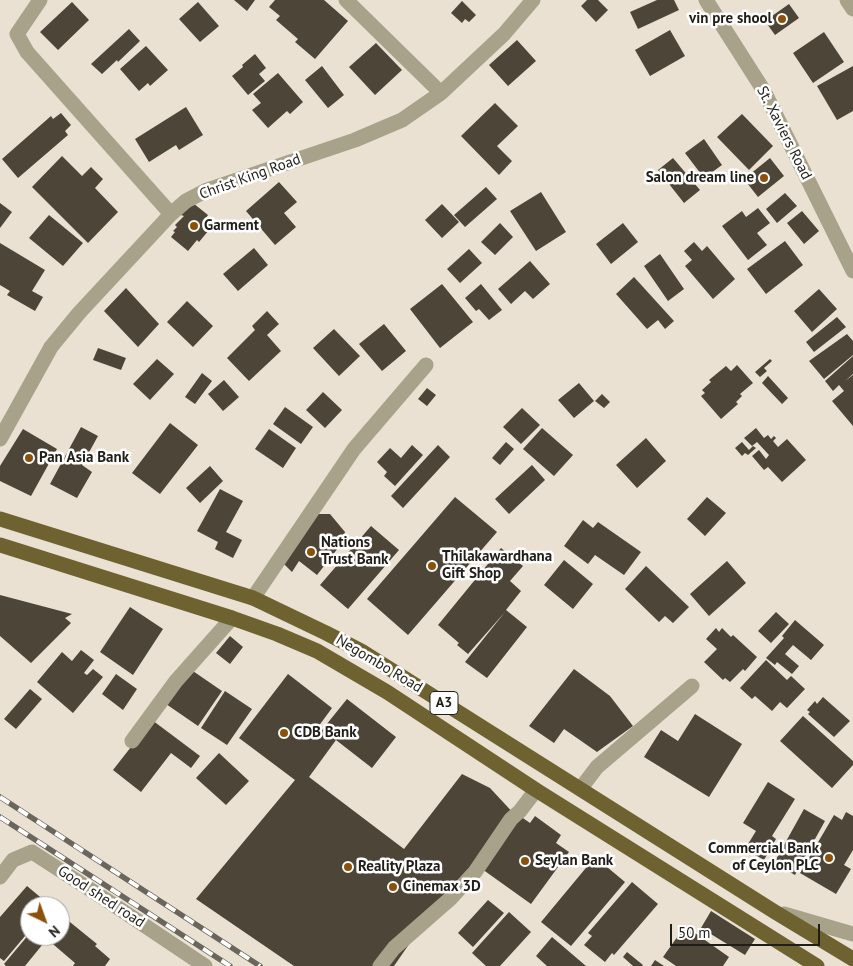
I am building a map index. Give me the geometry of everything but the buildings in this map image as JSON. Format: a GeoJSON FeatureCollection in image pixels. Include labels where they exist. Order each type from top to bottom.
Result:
{"type":"FeatureCollection","features":[{"type":"Feature","properties":{"kind":"highway","name":"Negombo Road"},"geometry":{"type":"LineString","coordinates":[[0,519],[253,598],[363,652],[775,912],[853,959]]}},
{"type":"Feature","properties":{"kind":"highway","name":"Negombo Road"},"geometry":{"type":"LineString","coordinates":[[0,545],[232,618],[277,634],[317,652],[387,692],[536,790],[817,966]]}},
{"type":"Feature","properties":{"kind":"street"},"geometry":{"type":"LineString","coordinates":[[40,0],[17,34],[27,52],[171,214]]}},
{"type":"Feature","properties":{"kind":"street"},"geometry":{"type":"LineString","coordinates":[[346,0],[386,42],[441,93]]}},
{"type":"Feature","properties":{"kind":"street","name":"Christ King Road"},"geometry":{"type":"LineString","coordinates":[[0,439],[51,347],[79,313],[171,214],[186,201],[207,190],[375,133],[402,120],[441,93],[504,34],[533,0]]}},
{"type":"Feature","properties":{"kind":"street","name":"St. Xaviers Road"},"geometry":{"type":"LineString","coordinates":[[706,0],[764,91],[853,272]]}},
{"type":"Feature","properties":{"kind":"street"},"geometry":{"type":"LineString","coordinates":[[847,0],[853,9]]}},
{"type":"Feature","properties":{"kind":"street"},"geometry":{"type":"LineString","coordinates":[[253,598],[354,449],[426,365]]}},
{"type":"Feature","properties":{"kind":"street"},"geometry":{"type":"LineString","coordinates":[[132,741],[176,681],[232,618]]}},
{"type":"Feature","properties":{"kind":"street"},"geometry":{"type":"LineString","coordinates":[[580,788],[597,767],[692,686]]}},
{"type":"Feature","properties":{"kind":"street"},"geometry":{"type":"LineString","coordinates":[[380,966],[394,948],[451,898],[475,872],[511,819],[520,811],[536,790]]}},
{"type":"Feature","properties":{"kind":"street","name":"Good shed road"},"geometry":{"type":"LineString","coordinates":[[0,877],[13,860],[32,852],[108,900],[195,963]]}},
{"type":"Feature","properties":{"kind":"street"},"geometry":{"type":"LineString","coordinates":[[775,912],[853,934]]}},
{"type":"Feature","properties":{"kind":"railway"},"geometry":{"type":"LineString","coordinates":[[0,797],[260,966]]}},
{"type":"Feature","properties":{"kind":"railway"},"geometry":{"type":"LineString","coordinates":[[0,817],[230,966]]}},
{"type":"Feature","properties":{"kind":"place","name":"vin pre shool"},"geometry":{"type":"Point","coordinates":[782,19]}},
{"type":"Feature","properties":{"kind":"place","name":"Salon dream line"},"geometry":{"type":"Point","coordinates":[764,178]}},
{"type":"Feature","properties":{"kind":"place","name":"Garment"},"geometry":{"type":"Point","coordinates":[194,226]}},
{"type":"Feature","properties":{"kind":"place","name":"Pan Asia Bank"},"geometry":{"type":"Point","coordinates":[29,458]}},
{"type":"Feature","properties":{"kind":"place","name":"Nations Trust Bank"},"geometry":{"type":"Point","coordinates":[311,552]}},
{"type":"Feature","properties":{"kind":"place","name":"Thilakawardhana Gift Shop"},"geometry":{"type":"Point","coordinates":[432,566]}},
{"type":"Feature","properties":{"kind":"place","name":"CDB Bank"},"geometry":{"type":"Point","coordinates":[284,733]}},
{"type":"Feature","properties":{"kind":"place","name":"Commercial Bank of Ceylon PLC"},"geometry":{"type":"Point","coordinates":[829,858]}},
{"type":"Feature","properties":{"kind":"place","name":"Seylan Bank"},"geometry":{"type":"Point","coordinates":[525,861]}},
{"type":"Feature","properties":{"kind":"place","name":"Reality Plaza"},"geometry":{"type":"Point","coordinates":[348,867]}},
{"type":"Feature","properties":{"kind":"place","name":"Cinemax 3D"},"geometry":{"type":"Point","coordinates":[393,887]}}]}
